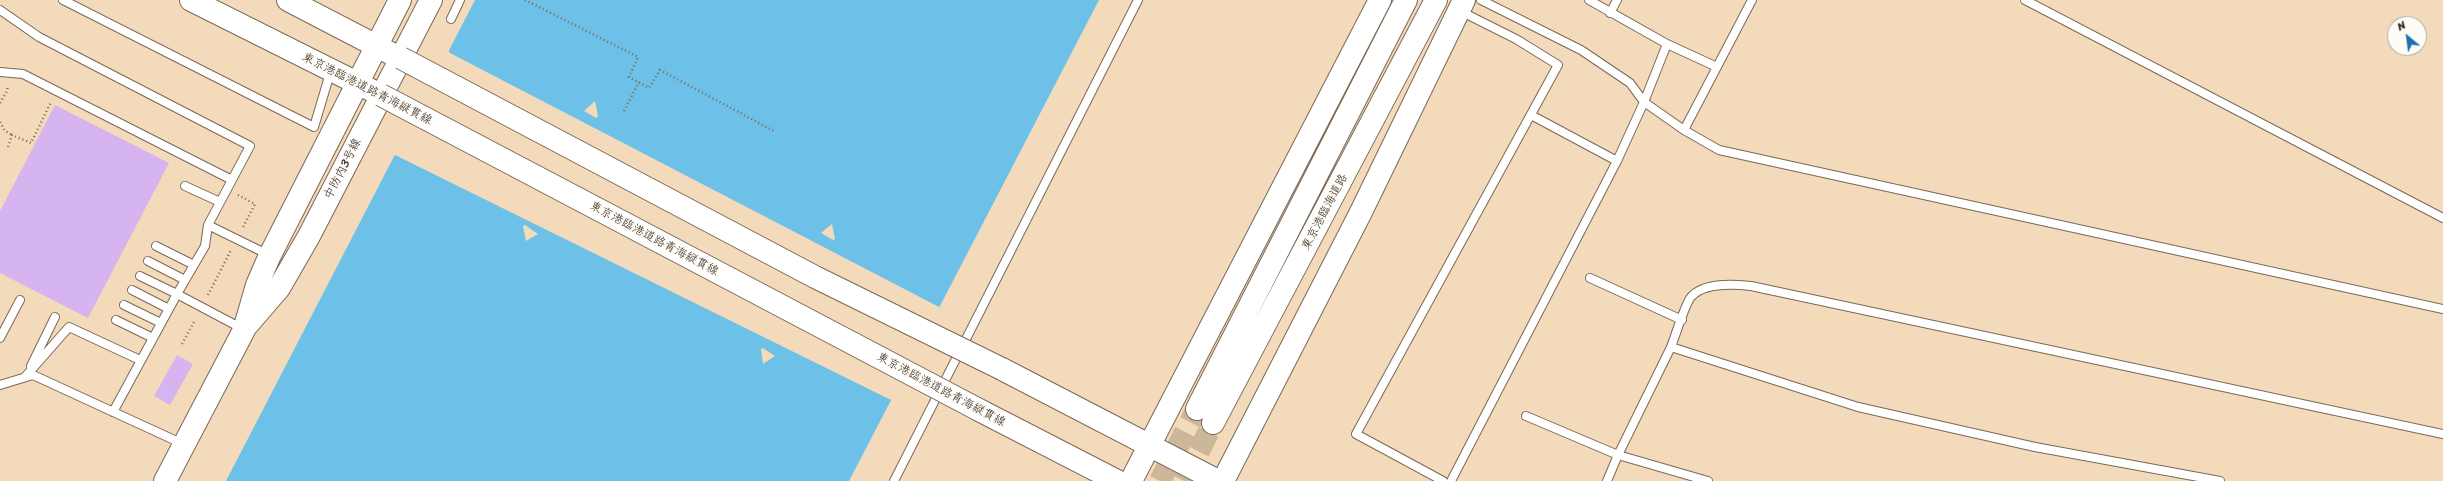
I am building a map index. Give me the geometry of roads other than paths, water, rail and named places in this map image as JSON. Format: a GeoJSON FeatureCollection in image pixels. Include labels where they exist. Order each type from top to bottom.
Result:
{"type":"FeatureCollection","features":[{"type":"Feature","properties":{"kind":"street","name":"東京港臨港道路青海縦貫線"},"geometry":{"type":"LineString","coordinates":[[191,0],[359,83],[981,411],[1117,481]]}},
{"type":"Feature","properties":{"kind":"street"},"geometry":{"type":"LineString","coordinates":[[288,0],[401,58],[815,277],[1002,369],[1218,481]]}},
{"type":"Feature","properties":{"kind":"street","name":"中防内3号線"},"geometry":{"type":"LineString","coordinates":[[244,330],[257,285],[270,255],[400,0]]}},
{"type":"Feature","properties":{"kind":"street","name":"中防内3号線"},"geometry":{"type":"LineString","coordinates":[[164,481],[244,330],[279,288],[309,236],[431,0]]}},
{"type":"Feature","properties":{"kind":"street"},"geometry":{"type":"LineString","coordinates":[[1131,481],[1380,0]]}},
{"type":"Feature","properties":{"kind":"street","name":"東京港臨海道路"},"geometry":{"type":"LineString","coordinates":[[1406,0],[1205,416],[1436,0]]}},
{"type":"Feature","properties":{"kind":"street"},"geometry":{"type":"LineString","coordinates":[[1223,481],[1361,212],[1462,5]]}},
{"type":"Feature","properties":{"kind":"lane"},"geometry":{"type":"LineString","coordinates":[[63,0],[314,127],[331,70]]}},
{"type":"Feature","properties":{"kind":"lane"},"geometry":{"type":"LineString","coordinates":[[450,19],[460,0]]}},
{"type":"Feature","properties":{"kind":"lane"},"geometry":{"type":"LineString","coordinates":[[894,481],[1138,0]]}},
{"type":"Feature","properties":{"kind":"lane"},"geometry":{"type":"LineString","coordinates":[[1482,0],[1594,58],[1630,83],[1644,102],[1684,130],[1719,150],[2443,309]]}},
{"type":"Feature","properties":{"kind":"lane"},"geometry":{"type":"LineString","coordinates":[[1589,0],[1667,44],[1717,67]]}},
{"type":"Feature","properties":{"kind":"lane"},"geometry":{"type":"LineString","coordinates":[[1610,13],[1617,0]]}},
{"type":"Feature","properties":{"kind":"lane"},"geometry":{"type":"LineString","coordinates":[[1684,130],[1752,0]]}},
{"type":"Feature","properties":{"kind":"lane"},"geometry":{"type":"LineString","coordinates":[[2025,0],[2443,218]]}},
{"type":"Feature","properties":{"kind":"lane"},"geometry":{"type":"LineString","coordinates":[[1443,481],[1356,434],[1558,65],[1462,5]]}},
{"type":"Feature","properties":{"kind":"lane"},"geometry":{"type":"LineString","coordinates":[[0,10],[39,37],[250,146],[208,225],[205,246],[160,323],[114,412]]}},
{"type":"Feature","properties":{"kind":"lane"},"geometry":{"type":"LineString","coordinates":[[1451,481],[1617,162],[1644,102],[1667,44]]}},
{"type":"Feature","properties":{"kind":"lane"},"geometry":{"type":"LineString","coordinates":[[0,72],[23,74],[232,180]]}},
{"type":"Feature","properties":{"kind":"lane"},"geometry":{"type":"LineString","coordinates":[[1531,115],[1617,162]]}},
{"type":"Feature","properties":{"kind":"lane"},"geometry":{"type":"LineString","coordinates":[[185,186],[220,202]]}},
{"type":"Feature","properties":{"kind":"lane"},"geometry":{"type":"LineString","coordinates":[[208,225],[270,255]]}},
{"type":"Feature","properties":{"kind":"lane"},"geometry":{"type":"LineString","coordinates":[[156,246],[194,265]]}},
{"type":"Feature","properties":{"kind":"lane"},"geometry":{"type":"LineString","coordinates":[[148,261],[185,280]]}},
{"type":"Feature","properties":{"kind":"lane"},"geometry":{"type":"LineString","coordinates":[[140,276],[244,330]]}},
{"type":"Feature","properties":{"kind":"lane"},"geometry":{"type":"LineString","coordinates":[[1590,278],[1682,320]]}},
{"type":"Feature","properties":{"kind":"lane"},"geometry":{"type":"LineString","coordinates":[[1607,481],[1618,455],[1671,347],[1690,297],[1708,288],[1733,284],[1751,286],[2443,434]]}},
{"type":"Feature","properties":{"kind":"lane"},"geometry":{"type":"LineString","coordinates":[[132,290],[169,309]]}},
{"type":"Feature","properties":{"kind":"lane"},"geometry":{"type":"LineString","coordinates":[[0,338],[20,300]]}},
{"type":"Feature","properties":{"kind":"lane"},"geometry":{"type":"LineString","coordinates":[[124,305],[160,323]]}},
{"type":"Feature","properties":{"kind":"lane"},"geometry":{"type":"LineString","coordinates":[[25,378],[55,317]]}},
{"type":"Feature","properties":{"kind":"lane"},"geometry":{"type":"LineString","coordinates":[[116,320],[152,338]]}},
{"type":"Feature","properties":{"kind":"lane"},"geometry":{"type":"LineString","coordinates":[[25,378],[69,327],[140,360]]}},
{"type":"Feature","properties":{"kind":"lane"},"geometry":{"type":"LineString","coordinates":[[1671,347],[1858,407],[2035,447],[2220,481]]}},
{"type":"Feature","properties":{"kind":"lane"},"geometry":{"type":"LineString","coordinates":[[0,385],[33,375],[183,444]]}},
{"type":"Feature","properties":{"kind":"lane"},"geometry":{"type":"LineString","coordinates":[[1526,416],[1618,455],[1708,481]]}},
{"type":"Feature","properties":{"kind":"water"},"geometry":{"type":"Polygon","coordinates":[[[475,0],[1099,0],[849,481],[226,481],[475,0]],[[595,101],[584,111],[596,118],[598,116],[595,101]],[[832,224],[821,233],[833,240],[835,239],[832,224]],[[525,225],[523,226],[526,241],[538,234],[525,225]],[[763,348],[761,349],[763,364],[775,356],[763,348]]]}},
{"type":"Feature","properties":{"kind":"tunnel"},"geometry":{"type":"LineString","coordinates":[[1160,481],[1197,409]]}},
{"type":"Feature","properties":{"kind":"tunnel"},"geometry":{"type":"LineString","coordinates":[[1184,481],[1213,423]]}}]}
